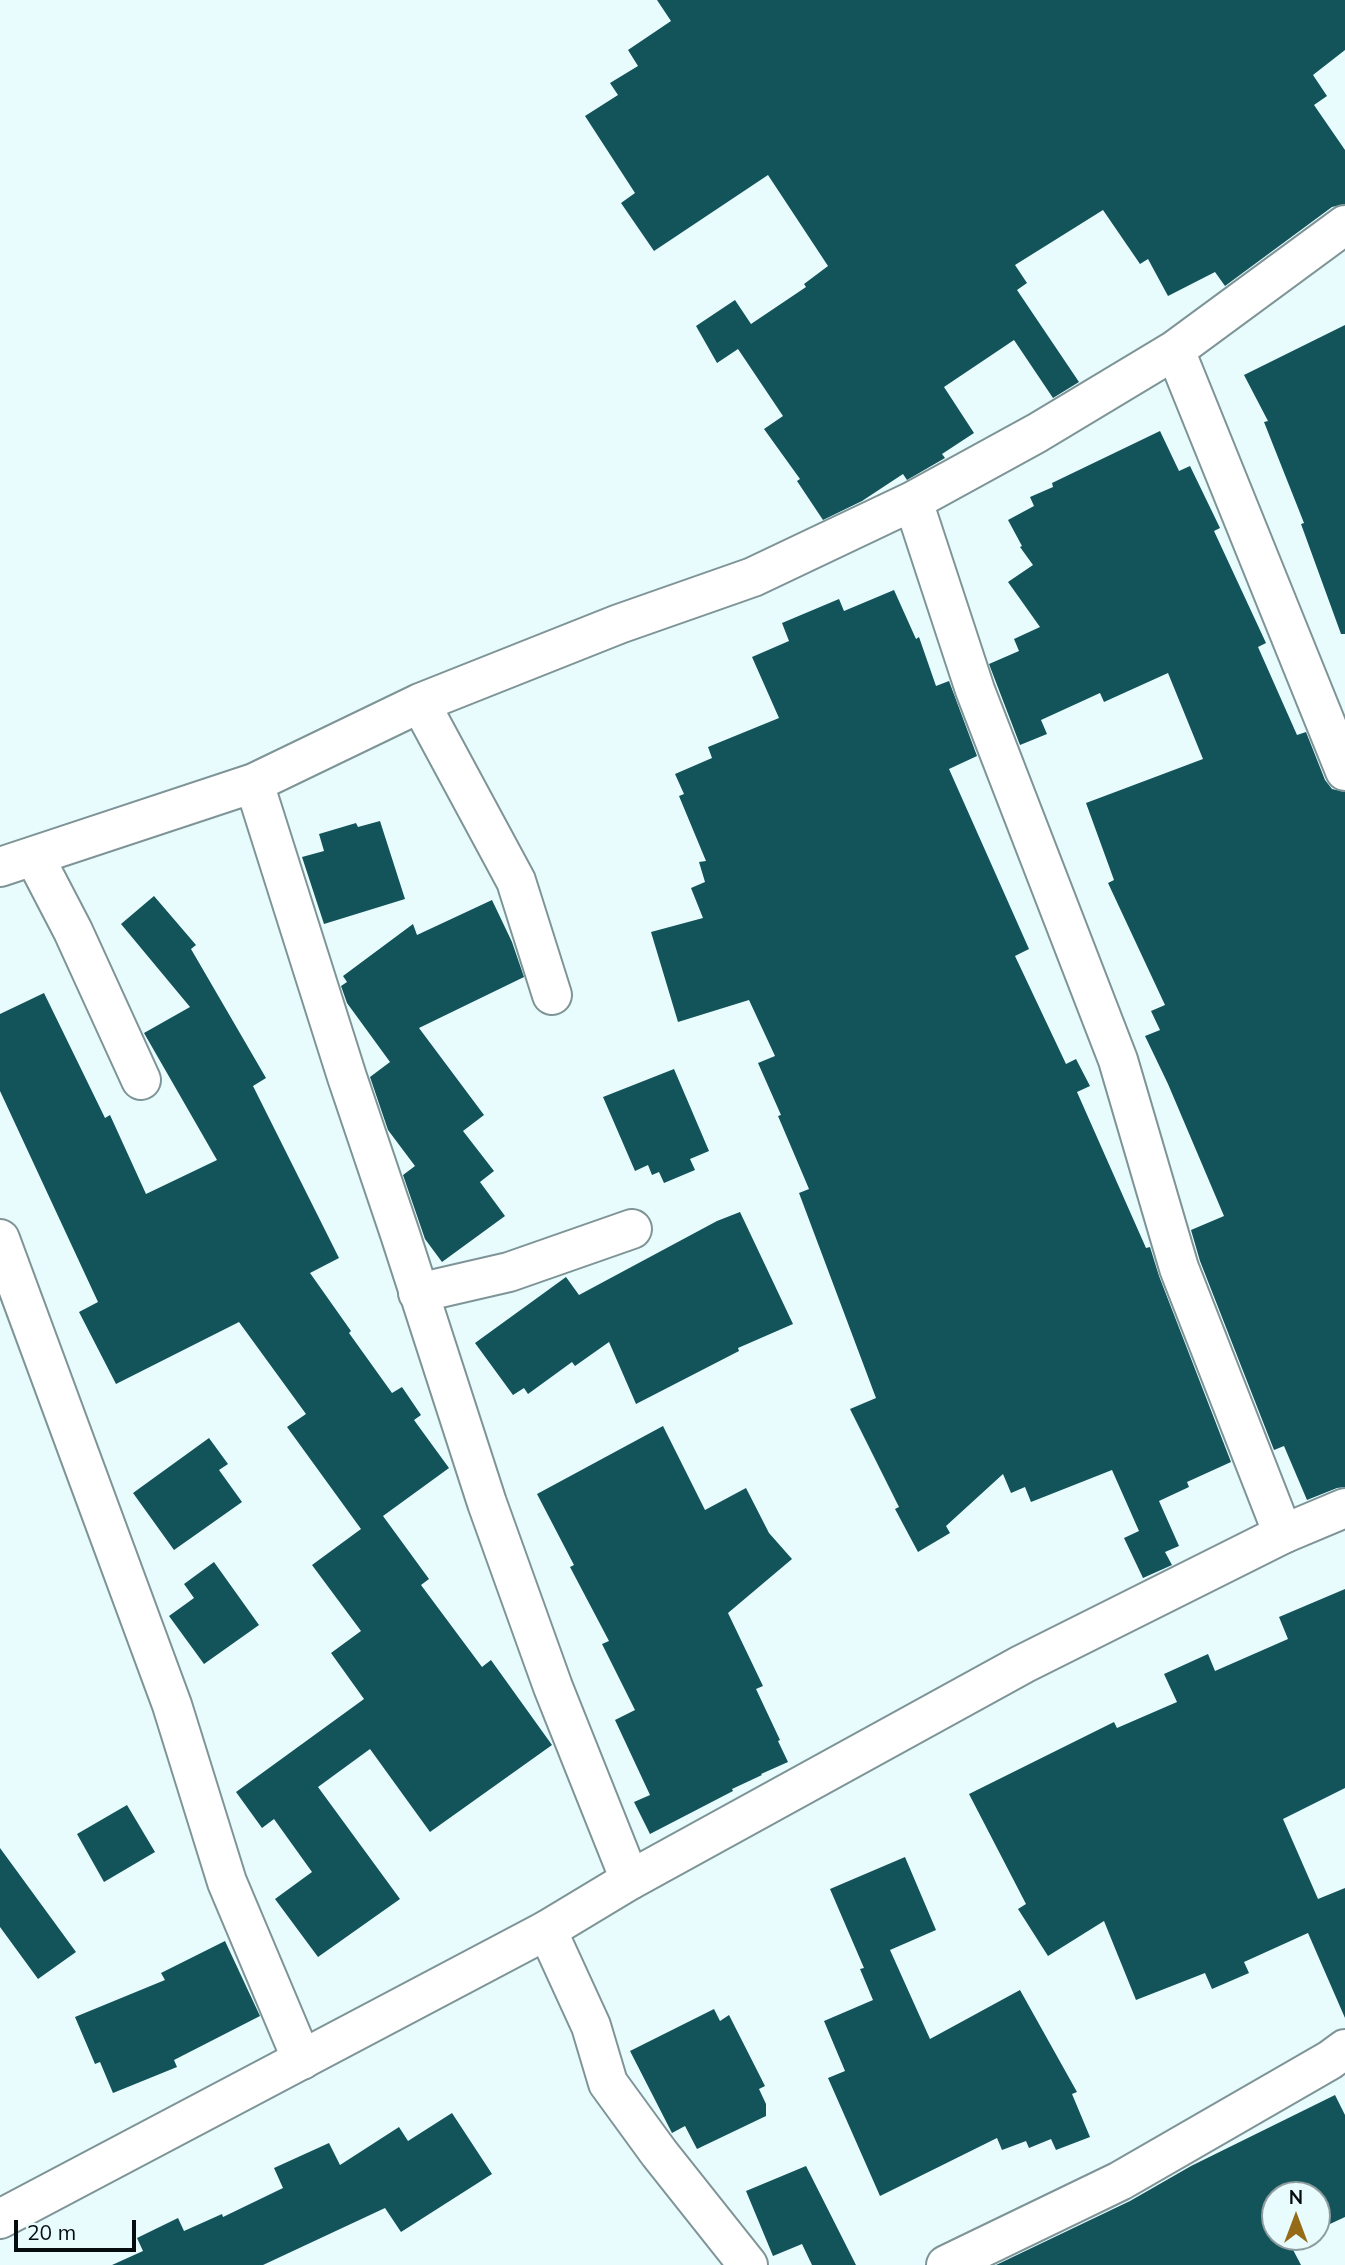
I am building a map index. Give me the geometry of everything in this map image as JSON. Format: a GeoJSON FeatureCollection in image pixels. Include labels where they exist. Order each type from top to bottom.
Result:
{"type":"FeatureCollection","features":[{"type":"Feature","properties":{"kind":"street"},"geometry":{"type":"LineString","coordinates":[[141,1080],[73,931],[17,861],[254,783],[420,703],[619,624],[753,577],[913,501],[1037,433],[1175,350],[1345,225]]}},
{"type":"Feature","properties":{"kind":"street"},"geometry":{"type":"LineString","coordinates":[[1175,350],[1345,771]]}},
{"type":"Feature","properties":{"kind":"street"},"geometry":{"type":"LineString","coordinates":[[913,501],[975,690],[1118,1060],[1179,1268],[1283,1534]]}},
{"type":"Feature","properties":{"kind":"street"},"geometry":{"type":"LineString","coordinates":[[420,703],[516,881],[552,995]]}},
{"type":"Feature","properties":{"kind":"street"},"geometry":{"type":"LineString","coordinates":[[254,783],[346,1077],[487,1503],[553,1687],[630,1880]]}},
{"type":"Feature","properties":{"kind":"street"},"geometry":{"type":"LineString","coordinates":[[418,1293],[509,1272],[632,1229]]}},
{"type":"Feature","properties":{"kind":"street"},"geometry":{"type":"LineString","coordinates":[[0,1239],[172,1705],[227,1882],[302,2060]]}},
{"type":"Feature","properties":{"kind":"street"},"geometry":{"type":"LineString","coordinates":[[0,2219],[547,1930],[630,1880],[1023,1664],[1283,1534],[1345,1508]]}},
{"type":"Feature","properties":{"kind":"street"},"geometry":{"type":"LineString","coordinates":[[547,1930],[591,2026],[608,2083],[659,2153],[748,2265]]}},
{"type":"Feature","properties":{"kind":"street"},"geometry":{"type":"LineString","coordinates":[[946,2265],[1120,2181],[1345,2049]]}},
{"type":"Feature","properties":{"kind":"building"},"geometry":{"type":"Polygon","coordinates":[[[657,0],[1345,0],[1345,50],[1313,75],[1327,96],[1314,105],[1345,150],[1345,204],[1332,207],[1225,286],[1215,272],[1168,296],[1148,259],[1140,264],[1103,210],[1015,265],[1027,283],[1017,290],[1079,382],[1053,398],[1014,340],[944,387],[974,433],[942,454],[945,458],[907,480],[903,474],[862,501],[823,520],[797,481],[800,479],[764,429],[783,416],[738,349],[717,363],[696,326],[735,300],[751,324],[806,287],[804,284],[828,266],[768,175],[654,251],[621,203],[635,193],[585,116],[618,95],[610,83],[638,66],[628,50],[671,21],[657,0]]]}},
{"type":"Feature","properties":{"kind":"building"},"geometry":{"type":"Polygon","coordinates":[[[1345,325],[1345,634],[1341,634],[1301,524],[1304,523],[1264,422],[1268,421],[1244,375],[1345,325]]]}},
{"type":"Feature","properties":{"kind":"building"},"geometry":{"type":"Polygon","coordinates":[[[1160,431],[1179,471],[1190,466],[1220,528],[1214,531],[1266,643],[1258,647],[1297,735],[1306,732],[1325,780],[1332,789],[1345,792],[1345,1487],[1307,1500],[1284,1446],[1274,1450],[1200,1261],[1191,1230],[1224,1216],[1145,1036],[1160,1030],[1151,1011],[1165,1005],[1108,883],[1114,880],[1086,803],[1203,759],[1168,673],[1104,702],[1100,693],[1041,720],[1047,734],[1020,745],[989,664],[1019,651],[1014,639],[1040,627],[1008,582],[1033,565],[1020,547],[1022,546],[1008,520],[1034,506],[1030,497],[1053,487],[1052,483],[1160,431]]]}},
{"type":"Feature","properties":{"kind":"building"},"geometry":{"type":"Polygon","coordinates":[[[894,590],[916,639],[919,637],[936,686],[949,681],[977,756],[949,769],[1029,949],[1015,956],[1066,1064],[1076,1059],[1090,1086],[1077,1092],[1146,1248],[1150,1247],[1231,1462],[1187,1482],[1189,1487],[1159,1501],[1179,1546],[1165,1552],[1172,1565],[1143,1578],[1124,1538],[1139,1531],[1112,1470],[1031,1502],[1025,1487],[1011,1493],[1003,1474],[946,1526],[950,1533],[918,1552],[895,1509],[899,1507],[850,1409],[876,1398],[799,1193],[809,1189],[758,1063],[775,1056],[749,1000],[678,1022],[651,932],[703,918],[691,888],[705,882],[699,862],[706,861],[679,796],[684,794],[675,774],[712,758],[708,747],[779,718],[752,657],[789,641],[782,623],[839,599],[844,611],[894,590]]]}},
{"type":"Feature","properties":{"kind":"building"},"geometry":{"type":"Polygon","coordinates":[[[380,821],[405,899],[324,924],[302,857],[324,851],[319,834],[356,823],[358,827],[380,821]]]}},
{"type":"Feature","properties":{"kind":"building"},"geometry":{"type":"Polygon","coordinates":[[[154,896],[196,945],[191,949],[266,1078],[253,1086],[339,1258],[310,1273],[392,1393],[402,1387],[421,1415],[414,1420],[449,1468],[383,1516],[429,1579],[421,1585],[482,1667],[491,1660],[552,1745],[430,1832],[370,1749],[318,1787],[400,1899],[318,1957],[275,1899],[312,1872],[274,1819],[262,1828],[236,1792],[364,1699],[331,1653],[361,1631],[312,1565],[361,1529],[287,1427],[306,1414],[239,1322],[116,1384],[79,1312],[98,1302],[0,1091],[0,1014],[44,993],[105,1118],[110,1115],[146,1194],[217,1160],[144,1033],[190,1007],[121,924],[154,896]]]}},
{"type":"Feature","properties":{"kind":"building"},"geometry":{"type":"Polygon","coordinates":[[[492,900],[512,942],[524,977],[419,1028],[484,1115],[463,1131],[494,1171],[480,1182],[505,1216],[442,1262],[425,1239],[403,1175],[415,1166],[388,1130],[370,1077],[390,1062],[347,1003],[341,986],[347,982],[343,976],[413,924],[417,935],[492,900]]]}},
{"type":"Feature","properties":{"kind":"building"},"geometry":{"type":"Polygon","coordinates":[[[674,1069],[709,1151],[690,1159],[695,1170],[664,1183],[659,1172],[652,1175],[648,1165],[635,1171],[603,1097],[674,1069]]]}},
{"type":"Feature","properties":{"kind":"building"},"geometry":{"type":"Polygon","coordinates":[[[740,1212],[793,1324],[738,1348],[739,1351],[636,1404],[609,1342],[575,1366],[572,1362],[528,1394],[524,1388],[513,1395],[475,1343],[566,1277],[579,1295],[717,1221],[740,1212]]]}},
{"type":"Feature","properties":{"kind":"building"},"geometry":{"type":"Polygon","coordinates":[[[663,1426],[705,1510],[746,1488],[769,1533],[792,1559],[728,1613],[763,1686],[756,1689],[788,1762],[650,1834],[634,1802],[650,1795],[615,1720],[635,1710],[602,1644],[609,1641],[570,1567],[574,1565],[537,1494],[663,1426]]]}},
{"type":"Feature","properties":{"kind":"building"},"geometry":{"type":"Polygon","coordinates":[[[209,1438],[228,1464],[219,1470],[242,1502],[174,1550],[133,1493],[209,1438]]]}},
{"type":"Feature","properties":{"kind":"building"},"geometry":{"type":"Polygon","coordinates":[[[214,1562],[259,1625],[204,1664],[169,1616],[194,1598],[184,1584],[214,1562]]]}},
{"type":"Feature","properties":{"kind":"building"},"geometry":{"type":"Polygon","coordinates":[[[1345,1589],[1345,1788],[1283,1819],[1318,1899],[1345,1888],[1345,2018],[1308,1933],[1244,1962],[1249,1973],[1212,1989],[1205,1973],[1136,2000],[1104,1921],[1048,1956],[1018,1909],[1026,1904],[969,1794],[1114,1722],[1117,1728],[1177,1702],[1164,1674],[1208,1654],[1215,1671],[1288,1639],[1279,1617],[1345,1589]]]}},
{"type":"Feature","properties":{"kind":"building"},"geometry":{"type":"Polygon","coordinates":[[[127,1805],[155,1852],[104,1882],[77,1834],[127,1805]]]}},
{"type":"Feature","properties":{"kind":"building"},"geometry":{"type":"Polygon","coordinates":[[[0,1848],[76,1952],[38,1979],[0,1927],[0,1848]]]}},
{"type":"Feature","properties":{"kind":"building"},"geometry":{"type":"Polygon","coordinates":[[[905,1857],[936,1930],[890,1950],[930,2039],[1020,1990],[1077,2092],[1072,2094],[1090,2137],[1056,2150],[1051,2139],[1029,2148],[1026,2141],[1002,2150],[997,2138],[880,2196],[828,2078],[845,2071],[824,2021],[873,2000],[860,1969],[864,1968],[830,1889],[905,1857]]]}},
{"type":"Feature","properties":{"kind":"building"},"geometry":{"type":"Polygon","coordinates":[[[225,1941],[260,2016],[174,2060],[177,2067],[113,2093],[100,2062],[95,2064],[75,2017],[165,1980],[161,1973],[225,1941]]]}},
{"type":"Feature","properties":{"kind":"building"},"geometry":{"type":"Polygon","coordinates":[[[714,2009],[720,2021],[729,2015],[765,2086],[759,2089],[766,2104],[766,2116],[697,2149],[685,2126],[672,2133],[630,2051],[714,2009]]]}},
{"type":"Feature","properties":{"kind":"building"},"geometry":{"type":"Polygon","coordinates":[[[1335,2095],[1345,2115],[1345,2217],[1331,2224],[1331,2181],[1261,2181],[1261,2251],[1294,2251],[1301,2265],[996,2265],[1130,2201],[1191,2166],[1335,2095]]]}},
{"type":"Feature","properties":{"kind":"building"},"geometry":{"type":"Polygon","coordinates":[[[452,2113],[492,2174],[401,2232],[385,2208],[263,2265],[112,2265],[143,2251],[137,2238],[178,2218],[184,2231],[222,2214],[223,2217],[283,2188],[274,2168],[329,2143],[340,2165],[399,2127],[408,2141],[452,2113]]]}},
{"type":"Feature","properties":{"kind":"building"},"geometry":{"type":"Polygon","coordinates":[[[806,2166],[856,2265],[812,2265],[802,2244],[773,2256],[746,2191],[806,2166]]]}}]}
